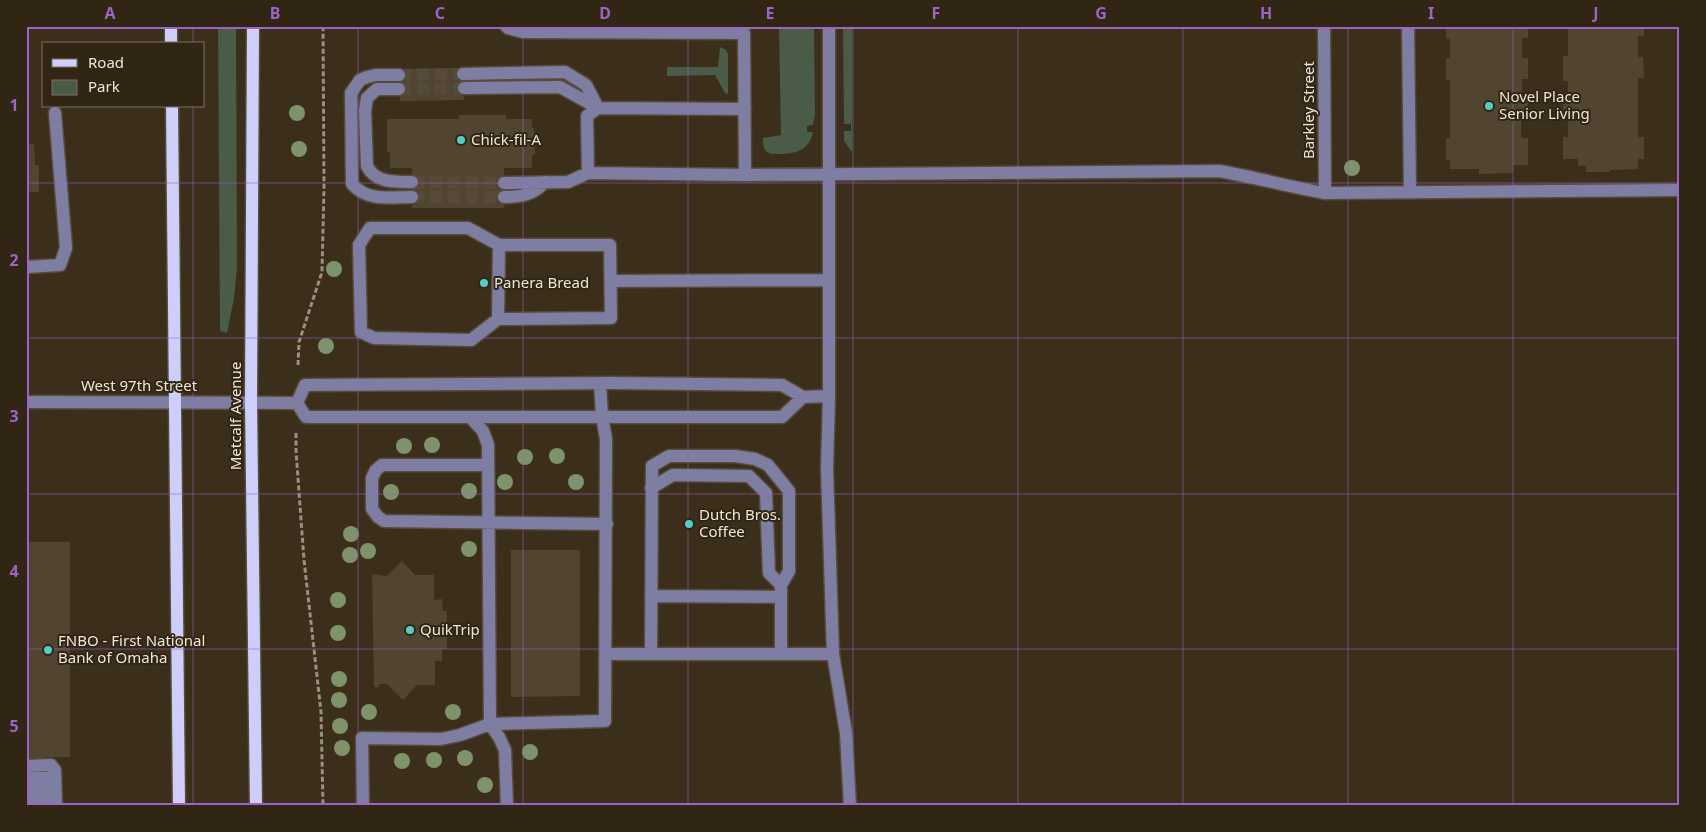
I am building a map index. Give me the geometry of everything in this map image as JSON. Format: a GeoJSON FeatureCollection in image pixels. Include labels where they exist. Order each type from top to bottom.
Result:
{"type":"FeatureCollection","features":[{"type":"Feature","properties":{"kind":"main road"},"geometry":{"type":"LineString","coordinates":[[171,26],[172,42]]}},
{"type":"Feature","properties":{"kind":"main road","name":"Metcalf Avenue"},"geometry":{"type":"LineString","coordinates":[[253,26],[251,402],[256,806]]}},
{"type":"Feature","properties":{"kind":"main road"},"geometry":{"type":"LineString","coordinates":[[172,108],[179,806]]}},
{"type":"Feature","properties":{"kind":"street"},"geometry":{"type":"LineString","coordinates":[[506,26],[523,32],[744,32],[745,175]]}},
{"type":"Feature","properties":{"kind":"street"},"geometry":{"type":"LineString","coordinates":[[829,26],[829,396],[827,469],[833,654],[846,733],[850,806]]}},
{"type":"Feature","properties":{"kind":"street","name":"Barkley Street"},"geometry":{"type":"LineString","coordinates":[[1324,26],[1325,193]]}},
{"type":"Feature","properties":{"kind":"street"},"geometry":{"type":"LineString","coordinates":[[1408,26],[1410,192]]}},
{"type":"Feature","properties":{"kind":"street"},"geometry":{"type":"LineString","coordinates":[[463,74],[565,72],[586,85],[598,108]]}},
{"type":"Feature","properties":{"kind":"street"},"geometry":{"type":"LineString","coordinates":[[399,75],[367,77],[360,80],[351,93],[352,184],[365,195],[412,197]]}},
{"type":"Feature","properties":{"kind":"street"},"geometry":{"type":"LineString","coordinates":[[464,88],[560,87],[598,108],[745,109]]}},
{"type":"Feature","properties":{"kind":"street"},"geometry":{"type":"LineString","coordinates":[[399,89],[377,89],[367,98],[367,166],[370,172],[380,179],[412,182]]}},
{"type":"Feature","properties":{"kind":"street"},"geometry":{"type":"LineString","coordinates":[[588,173],[587,116],[598,108]]}},
{"type":"Feature","properties":{"kind":"street"},"geometry":{"type":"LineString","coordinates":[[26,267],[60,265],[66,248],[55,113]]}},
{"type":"Feature","properties":{"kind":"street"},"geometry":{"type":"LineString","coordinates":[[504,183],[568,182],[588,173],[745,175],[1219,171],[1325,193],[1680,190]]}},
{"type":"Feature","properties":{"kind":"street"},"geometry":{"type":"LineString","coordinates":[[504,197],[519,197],[529,194],[537,190],[545,182]]}},
{"type":"Feature","properties":{"kind":"street"},"geometry":{"type":"LineString","coordinates":[[370,228],[468,228],[499,245],[610,245],[611,281],[611,318],[498,318],[471,340],[374,338],[361,332],[359,245],[370,228]]}},
{"type":"Feature","properties":{"kind":"street"},"geometry":{"type":"LineString","coordinates":[[498,318],[499,245]]}},
{"type":"Feature","properties":{"kind":"street"},"geometry":{"type":"LineString","coordinates":[[611,281],[828,280]]}},
{"type":"Feature","properties":{"kind":"street"},"geometry":{"type":"LineString","coordinates":[[363,806],[362,738],[441,739],[460,735],[490,724],[605,722],[606,439],[600,384]]}},
{"type":"Feature","properties":{"kind":"street"},"geometry":{"type":"LineString","coordinates":[[803,397],[782,417],[306,417],[297,403],[305,385],[782,385],[803,397],[829,396]]}},
{"type":"Feature","properties":{"kind":"street","name":"West 97th Street"},"geometry":{"type":"LineString","coordinates":[[26,402],[297,403]]}},
{"type":"Feature","properties":{"kind":"street"},"geometry":{"type":"LineString","coordinates":[[470,417],[483,431],[488,445],[490,724],[505,750],[507,806]]}},
{"type":"Feature","properties":{"kind":"street"},"geometry":{"type":"LineString","coordinates":[[651,654],[652,466],[669,456],[734,456],[755,459],[768,465],[789,491],[789,571],[781,591],[781,654]]}},
{"type":"Feature","properties":{"kind":"street"},"geometry":{"type":"LineString","coordinates":[[488,465],[382,465],[376,470],[372,478],[372,509],[384,522],[607,524]]}},
{"type":"Feature","properties":{"kind":"street"},"geometry":{"type":"LineString","coordinates":[[651,488],[673,475],[749,476],[766,493],[769,573],[781,591]]}},
{"type":"Feature","properties":{"kind":"street"},"geometry":{"type":"LineString","coordinates":[[651,596],[781,591]]}},
{"type":"Feature","properties":{"kind":"street"},"geometry":{"type":"LineString","coordinates":[[606,654],[833,654]]}},
{"type":"Feature","properties":{"kind":"street"},"geometry":{"type":"LineString","coordinates":[[26,766],[50,765],[55,770],[55,797]]}},
{"type":"Feature","properties":{"kind":"street"},"geometry":{"type":"LineString","coordinates":[[26,778],[50,778],[55,797]]}},
{"type":"Feature","properties":{"kind":"street"},"geometry":{"type":"LineString","coordinates":[[26,790],[49,790],[55,797]]}},
{"type":"Feature","properties":{"kind":"street"},"geometry":{"type":"LineString","coordinates":[[26,802],[48,802],[55,797]]}},
{"type":"Feature","properties":{"kind":"path"},"geometry":{"type":"LineString","coordinates":[[298,365],[299,342],[322,272],[324,206],[323,26]]}},
{"type":"Feature","properties":{"kind":"path"},"geometry":{"type":"LineString","coordinates":[[296,431],[304,560],[321,712],[323,806]]}},
{"type":"Feature","properties":{"kind":"green space"},"geometry":{"type":"Polygon","coordinates":[[[218,26],[236,26],[237,267],[234,298],[227,333],[220,331],[218,26]]]}},
{"type":"Feature","properties":{"kind":"green space"},"geometry":{"type":"Polygon","coordinates":[[[764,26],[814,26],[815,115],[813,125],[807,126],[807,132],[813,132],[809,143],[797,152],[770,153],[763,146],[763,138],[781,135],[779,27],[764,26]]]}},
{"type":"Feature","properties":{"kind":"green space"},"geometry":{"type":"Polygon","coordinates":[[[843,26],[852,26],[852,152],[844,141],[844,131],[851,131],[851,124],[844,124],[843,26]]]}},
{"type":"Feature","properties":{"kind":"green space"},"geometry":{"type":"Polygon","coordinates":[[[720,47],[726,50],[728,54],[728,94],[725,93],[715,75],[667,76],[667,67],[718,67],[720,47]]]}},
{"type":"Feature","properties":{"kind":"building","name":"Novel Place Senior Living"},"geometry":{"type":"Polygon","coordinates":[[[1446,26],[1528,26],[1528,38],[1522,38],[1522,58],[1528,58],[1528,79],[1522,79],[1522,96],[1528,96],[1528,117],[1521,117],[1521,138],[1528,138],[1528,165],[1513,165],[1513,173],[1479,174],[1479,169],[1450,169],[1450,160],[1446,160],[1446,138],[1450,138],[1450,80],[1446,80],[1446,58],[1450,58],[1450,39],[1446,39],[1446,26]]]}},
{"type":"Feature","properties":{"kind":"building","name":"Novel Place Senior Living"},"geometry":{"type":"Polygon","coordinates":[[[1568,26],[1644,26],[1644,36],[1638,36],[1638,57],[1643,57],[1644,78],[1638,78],[1638,137],[1644,137],[1644,159],[1638,159],[1638,169],[1586,172],[1586,166],[1578,166],[1578,159],[1563,159],[1563,137],[1568,137],[1568,119],[1563,119],[1563,93],[1568,93],[1568,81],[1563,81],[1563,56],[1568,56],[1568,26]]]}},
{"type":"Feature","properties":{"kind":"building"},"geometry":{"type":"Polygon","coordinates":[[[463,68],[464,100],[400,101],[399,69],[463,68]]]}},
{"type":"Feature","properties":{"kind":"building","name":"Chick-fil-A"},"geometry":{"type":"Polygon","coordinates":[[[459,115],[506,115],[506,119],[532,119],[535,155],[532,155],[532,168],[504,168],[504,208],[412,208],[412,168],[390,168],[390,152],[387,152],[387,119],[459,119],[459,115]]]}},
{"type":"Feature","properties":{"kind":"building"},"geometry":{"type":"Polygon","coordinates":[[[26,144],[34,144],[35,165],[39,165],[39,192],[26,192],[26,144]]]}},
{"type":"Feature","properties":{"kind":"building","name":"FNBO - First National Bank of Omaha"},"geometry":{"type":"Polygon","coordinates":[[[26,542],[70,542],[70,757],[46,757],[46,772],[26,806],[26,542]]]}},
{"type":"Feature","properties":{"kind":"building","name":"QuikTrip"},"geometry":{"type":"Polygon","coordinates":[[[511,550],[580,550],[580,696],[511,697],[511,550]]]}},
{"type":"Feature","properties":{"kind":"building","name":"QuikTrip"},"geometry":{"type":"Polygon","coordinates":[[[402,561],[415,575],[434,575],[434,600],[442,599],[443,611],[447,611],[447,649],[442,649],[442,661],[435,661],[435,685],[417,685],[403,700],[387,684],[379,684],[379,687],[374,687],[372,574],[387,576],[402,561]]]}},
{"type":"Feature","properties":{"kind":"tunnel"},"geometry":{"type":"LineString","coordinates":[[399,75],[463,74]]}},
{"type":"Feature","properties":{"kind":"tunnel"},"geometry":{"type":"LineString","coordinates":[[399,89],[464,88]]}},
{"type":"Feature","properties":{"kind":"tunnel"},"geometry":{"type":"LineString","coordinates":[[412,182],[504,183]]}},
{"type":"Feature","properties":{"kind":"tunnel"},"geometry":{"type":"LineString","coordinates":[[412,197],[504,197]]}},
{"type":"Feature","properties":{"kind":"place","name":"Novel Place Senior Living"},"geometry":{"type":"Point","coordinates":[1489,106]}},
{"type":"Feature","properties":{"kind":"place","name":"Chick-fil-A"},"geometry":{"type":"Point","coordinates":[461,140]}},
{"type":"Feature","properties":{"kind":"place","name":"Panera Bread"},"geometry":{"type":"Point","coordinates":[484,283]}},
{"type":"Feature","properties":{"kind":"place","name":"Dutch Bros. Coffee"},"geometry":{"type":"Point","coordinates":[689,524]}},
{"type":"Feature","properties":{"kind":"place","name":"QuikTrip"},"geometry":{"type":"Point","coordinates":[410,630]}},
{"type":"Feature","properties":{"kind":"place","name":"FNBO - First National Bank of Omaha"},"geometry":{"type":"Point","coordinates":[48,650]}}]}
